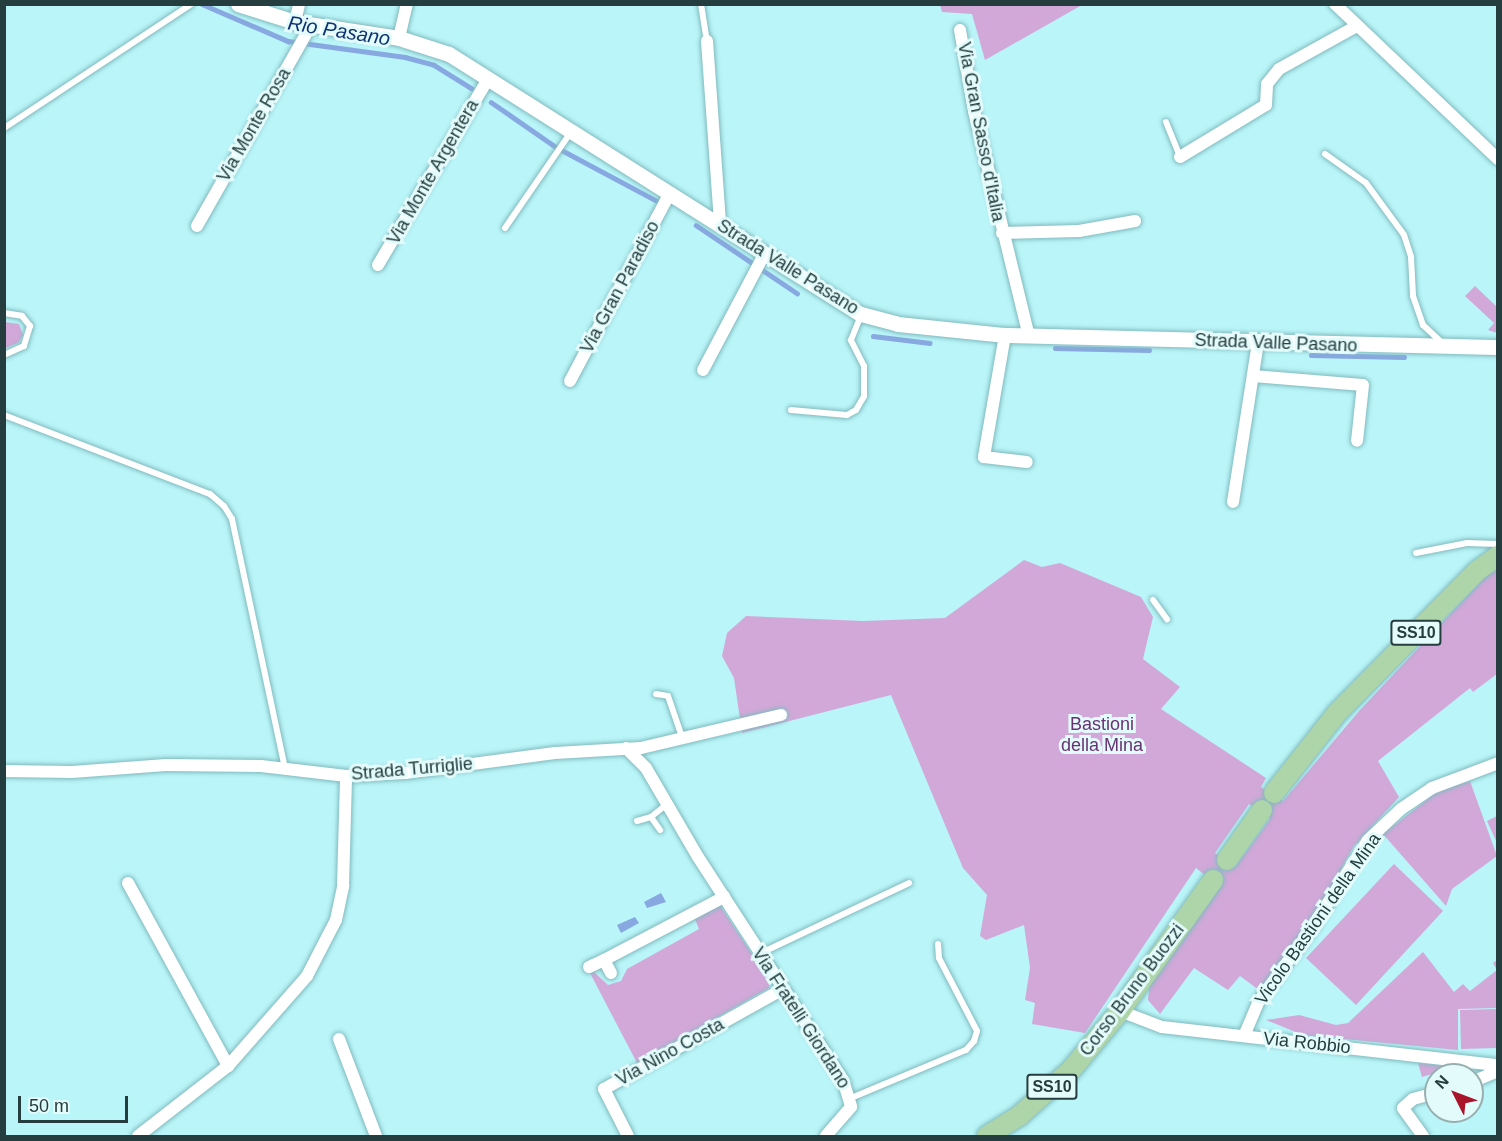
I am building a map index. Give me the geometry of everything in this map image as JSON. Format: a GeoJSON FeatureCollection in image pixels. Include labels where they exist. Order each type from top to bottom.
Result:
{"type":"FeatureCollection","features":[{"type":"Feature","properties":{"kind":"main road","name":"SS10"},"geometry":{"type":"LineString","coordinates":[[1274,793],[1337,713],[1477,571],[1497,556]]}},
{"type":"Feature","properties":{"kind":"main road"},"geometry":{"type":"LineString","coordinates":[[1227,860],[1262,810]]}},
{"type":"Feature","properties":{"kind":"main road","name":"Corso Bruno Buozzi"},"geometry":{"type":"LineString","coordinates":[[987,1137],[1019,1116],[1071,1070],[1120,1011],[1213,880]]}},
{"type":"Feature","properties":{"kind":"street","name":"Strada Valle Pasano"},"geometry":{"type":"LineString","coordinates":[[238,4],[295,22],[399,38],[449,54],[488,79],[568,137],[720,223],[760,261],[861,314],[898,324],[1005,335],[1258,343],[1497,346]]}},
{"type":"Feature","properties":{"kind":"street"},"geometry":{"type":"LineString","coordinates":[[295,22],[299,4]]}},
{"type":"Feature","properties":{"kind":"street"},"geometry":{"type":"LineString","coordinates":[[399,38],[406,4]]}},
{"type":"Feature","properties":{"kind":"street"},"geometry":{"type":"LineString","coordinates":[[1335,4],[1497,159]]}},
{"type":"Feature","properties":{"kind":"street","name":"Via Monte Rosa"},"geometry":{"type":"LineString","coordinates":[[197,226],[311,25]]}},
{"type":"Feature","properties":{"kind":"street"},"geometry":{"type":"LineString","coordinates":[[1180,158],[1266,105],[1267,84],[1279,69],[1357,26]]}},
{"type":"Feature","properties":{"kind":"street","name":"Via Gran Sasso d'Italia"},"geometry":{"type":"LineString","coordinates":[[960,30],[974,111],[1029,336]]}},
{"type":"Feature","properties":{"kind":"street"},"geometry":{"type":"LineString","coordinates":[[706,41],[720,223]]}},
{"type":"Feature","properties":{"kind":"street","name":"Via Monte Argentera"},"geometry":{"type":"LineString","coordinates":[[378,266],[488,79]]}},
{"type":"Feature","properties":{"kind":"street","name":"Via Gran Paradiso"},"geometry":{"type":"LineString","coordinates":[[570,381],[670,193]]}},
{"type":"Feature","properties":{"kind":"street","name":"Via Gran Sasso d'Italia"},"geometry":{"type":"LineString","coordinates":[[1002,233],[1078,231],[1135,221]]}},
{"type":"Feature","properties":{"kind":"street"},"geometry":{"type":"LineString","coordinates":[[703,370],[760,261]]}},
{"type":"Feature","properties":{"kind":"street"},"geometry":{"type":"LineString","coordinates":[[1005,335],[984,457],[1027,462]]}},
{"type":"Feature","properties":{"kind":"street"},"geometry":{"type":"LineString","coordinates":[[1233,502],[1258,343]]}},
{"type":"Feature","properties":{"kind":"street"},"geometry":{"type":"LineString","coordinates":[[1253,376],[1363,385],[1357,441]]}},
{"type":"Feature","properties":{"kind":"street","name":"Strada Turriglie"},"geometry":{"type":"LineString","coordinates":[[4,771],[72,772],[166,765],[285,769],[346,776],[405,773],[555,753],[626,748],[781,715]]}},
{"type":"Feature","properties":{"kind":"street","name":"Via Fratelli Giordano"},"geometry":{"type":"LineString","coordinates":[[626,748],[646,768],[759,954],[851,1098],[846,1117],[826,1137]]}},
{"type":"Feature","properties":{"kind":"street","name":"Vicolo Bastioni della Mina"},"geometry":{"type":"LineString","coordinates":[[1244,1036],[1259,1000],[1368,840],[1401,809],[1432,788],[1497,763]]}},
{"type":"Feature","properties":{"kind":"street"},"geometry":{"type":"LineString","coordinates":[[138,1137],[228,1066],[308,976],[336,920],[347,849],[346,776]]}},
{"type":"Feature","properties":{"kind":"street"},"geometry":{"type":"LineString","coordinates":[[128,883],[228,1066]]}},
{"type":"Feature","properties":{"kind":"street"},"geometry":{"type":"LineString","coordinates":[[589,967],[724,897]]}},
{"type":"Feature","properties":{"kind":"street"},"geometry":{"type":"LineString","coordinates":[[604,960],[611,973]]}},
{"type":"Feature","properties":{"kind":"street","name":"Via Nino Costa"},"geometry":{"type":"LineString","coordinates":[[628,1137],[604,1089],[783,989]]}},
{"type":"Feature","properties":{"kind":"street","name":"Via Robbio"},"geometry":{"type":"LineString","coordinates":[[1120,1011],[1145,1024],[1497,1065]]}},
{"type":"Feature","properties":{"kind":"street"},"geometry":{"type":"LineString","coordinates":[[339,1039],[376,1137]]}},
{"type":"Feature","properties":{"kind":"street"},"geometry":{"type":"LineString","coordinates":[[1423,1137],[1403,1108],[1413,1099],[1424,1096]]}},
{"type":"Feature","properties":{"kind":"lane"},"geometry":{"type":"LineString","coordinates":[[701,4],[706,41]]}},
{"type":"Feature","properties":{"kind":"lane"},"geometry":{"type":"LineString","coordinates":[[4,128],[191,5]]}},
{"type":"Feature","properties":{"kind":"lane"},"geometry":{"type":"LineString","coordinates":[[1167,122],[1180,158]]}},
{"type":"Feature","properties":{"kind":"lane"},"geometry":{"type":"LineString","coordinates":[[505,228],[568,137]]}},
{"type":"Feature","properties":{"kind":"lane"},"geometry":{"type":"LineString","coordinates":[[1325,154],[1366,183],[1404,235],[1411,257],[1413,296],[1423,325],[1446,347]]}},
{"type":"Feature","properties":{"kind":"lane"},"geometry":{"type":"LineString","coordinates":[[4,313],[22,316],[30,326],[24,346],[4,355]]}},
{"type":"Feature","properties":{"kind":"lane"},"geometry":{"type":"LineString","coordinates":[[791,410],[848,415],[856,410],[864,396],[864,366],[851,340],[861,314]]}},
{"type":"Feature","properties":{"kind":"lane"},"geometry":{"type":"LineString","coordinates":[[4,416],[210,495],[224,506],[232,519],[285,769]]}},
{"type":"Feature","properties":{"kind":"lane"},"geometry":{"type":"LineString","coordinates":[[1416,553],[1467,543],[1497,544]]}},
{"type":"Feature","properties":{"kind":"lane"},"geometry":{"type":"LineString","coordinates":[[1152,600],[1167,619]]}},
{"type":"Feature","properties":{"kind":"lane"},"geometry":{"type":"LineString","coordinates":[[656,694],[668,696],[682,737]]}},
{"type":"Feature","properties":{"kind":"lane"},"geometry":{"type":"LineString","coordinates":[[637,821],[651,817],[667,804]]}},
{"type":"Feature","properties":{"kind":"lane"},"geometry":{"type":"LineString","coordinates":[[651,817],[660,830]]}},
{"type":"Feature","properties":{"kind":"lane"},"geometry":{"type":"LineString","coordinates":[[759,954],[844,915],[874,896],[909,883]]}},
{"type":"Feature","properties":{"kind":"lane"},"geometry":{"type":"LineString","coordinates":[[851,1098],[966,1050],[974,1041],[977,1031],[939,958],[938,944]]}},
{"type":"Feature","properties":{"kind":"green space"},"geometry":{"type":"Polygon","coordinates":[[[940,4],[1082,5],[985,60],[972,14],[942,12],[940,4]]]}},
{"type":"Feature","properties":{"kind":"green space"},"geometry":{"type":"Polygon","coordinates":[[[1475,286],[1496,306],[1497,333],[1488,330],[1494,323],[1465,296],[1475,286]]]}},
{"type":"Feature","properties":{"kind":"green space"},"geometry":{"type":"Polygon","coordinates":[[[5,322],[19,324],[23,335],[18,343],[5,348],[5,322]]]}},
{"type":"Feature","properties":{"kind":"green space","name":"Bastioni della Mina"},"geometry":{"type":"Polygon","coordinates":[[[1024,560],[1042,567],[1060,563],[1141,597],[1153,617],[1143,659],[1180,687],[1161,709],[1266,778],[1261,787],[1283,801],[1360,710],[1485,577],[1497,569],[1497,674],[1473,692],[1470,688],[1378,761],[1399,797],[1354,846],[1317,912],[1259,990],[1240,976],[1228,990],[1194,968],[1160,1014],[1148,1000],[1150,981],[1220,887],[1196,868],[1085,1033],[1032,1024],[1035,1003],[1025,1000],[1030,968],[1024,925],[986,940],[980,936],[987,895],[963,868],[891,695],[742,733],[734,678],[722,656],[727,633],[746,616],[863,621],[945,618],[1024,560]],[[1249,804],[1215,853],[1235,867],[1270,819],[1249,804]]]}},
{"type":"Feature","properties":{"kind":"green space"},"geometry":{"type":"Polygon","coordinates":[[[1470,781],[1497,856],[1452,889],[1446,906],[1383,834],[1438,791],[1470,781]]]}},
{"type":"Feature","properties":{"kind":"green space"},"geometry":{"type":"Polygon","coordinates":[[[1497,816],[1497,843],[1487,821],[1497,816]]]}},
{"type":"Feature","properties":{"kind":"green space"},"geometry":{"type":"Polygon","coordinates":[[[1394,864],[1443,911],[1356,1005],[1306,958],[1394,864]]]}},
{"type":"Feature","properties":{"kind":"green space"},"geometry":{"type":"Polygon","coordinates":[[[719,904],[770,981],[769,988],[637,1063],[590,973],[594,972],[608,985],[621,981],[627,969],[699,929],[694,917],[719,904]]]}},
{"type":"Feature","properties":{"kind":"green space"},"geometry":{"type":"Polygon","coordinates":[[[1423,952],[1454,992],[1463,984],[1470,991],[1497,970],[1497,1008],[1458,1009],[1458,1050],[1303,1035],[1266,1020],[1299,1015],[1336,1025],[1348,1023],[1423,952]]]}},
{"type":"Feature","properties":{"kind":"green space"},"geometry":{"type":"Polygon","coordinates":[[[1497,1009],[1497,1048],[1461,1049],[1460,1010],[1497,1009]]]}},
{"type":"Feature","properties":{"kind":"green space"},"geometry":{"type":"Polygon","coordinates":[[[1418,1063],[1424,1064],[1424,1076],[1422,1077],[1418,1063]]]}},
{"type":"Feature","properties":{"kind":"water"},"geometry":{"type":"Polygon","coordinates":[[[661,893],[666,902],[647,908],[644,902],[661,893]]]}},
{"type":"Feature","properties":{"kind":"water"},"geometry":{"type":"Polygon","coordinates":[[[635,917],[639,923],[621,933],[617,925],[635,917]]]}},
{"type":"Feature","properties":{"kind":"waterway","name":"Rio Pasano"},"geometry":{"type":"LineString","coordinates":[[202,4],[288,41],[405,57],[434,65],[471,88]]}},
{"type":"Feature","properties":{"kind":"waterway","name":"Rio Pasano"},"geometry":{"type":"LineString","coordinates":[[491,102],[556,147],[657,201]]}},
{"type":"Feature","properties":{"kind":"waterway","name":"Rio Pasano"},"geometry":{"type":"LineString","coordinates":[[696,225],[797,293]]}},
{"type":"Feature","properties":{"kind":"waterway","name":"Rio Pasano"},"geometry":{"type":"LineString","coordinates":[[873,336],[930,343]]}},
{"type":"Feature","properties":{"kind":"waterway","name":"Rio Pasano"},"geometry":{"type":"LineString","coordinates":[[1055,348],[1149,350]]}},
{"type":"Feature","properties":{"kind":"waterway","name":"Rio Pasano"},"geometry":{"type":"LineString","coordinates":[[1311,355],[1404,357]]}}]}
